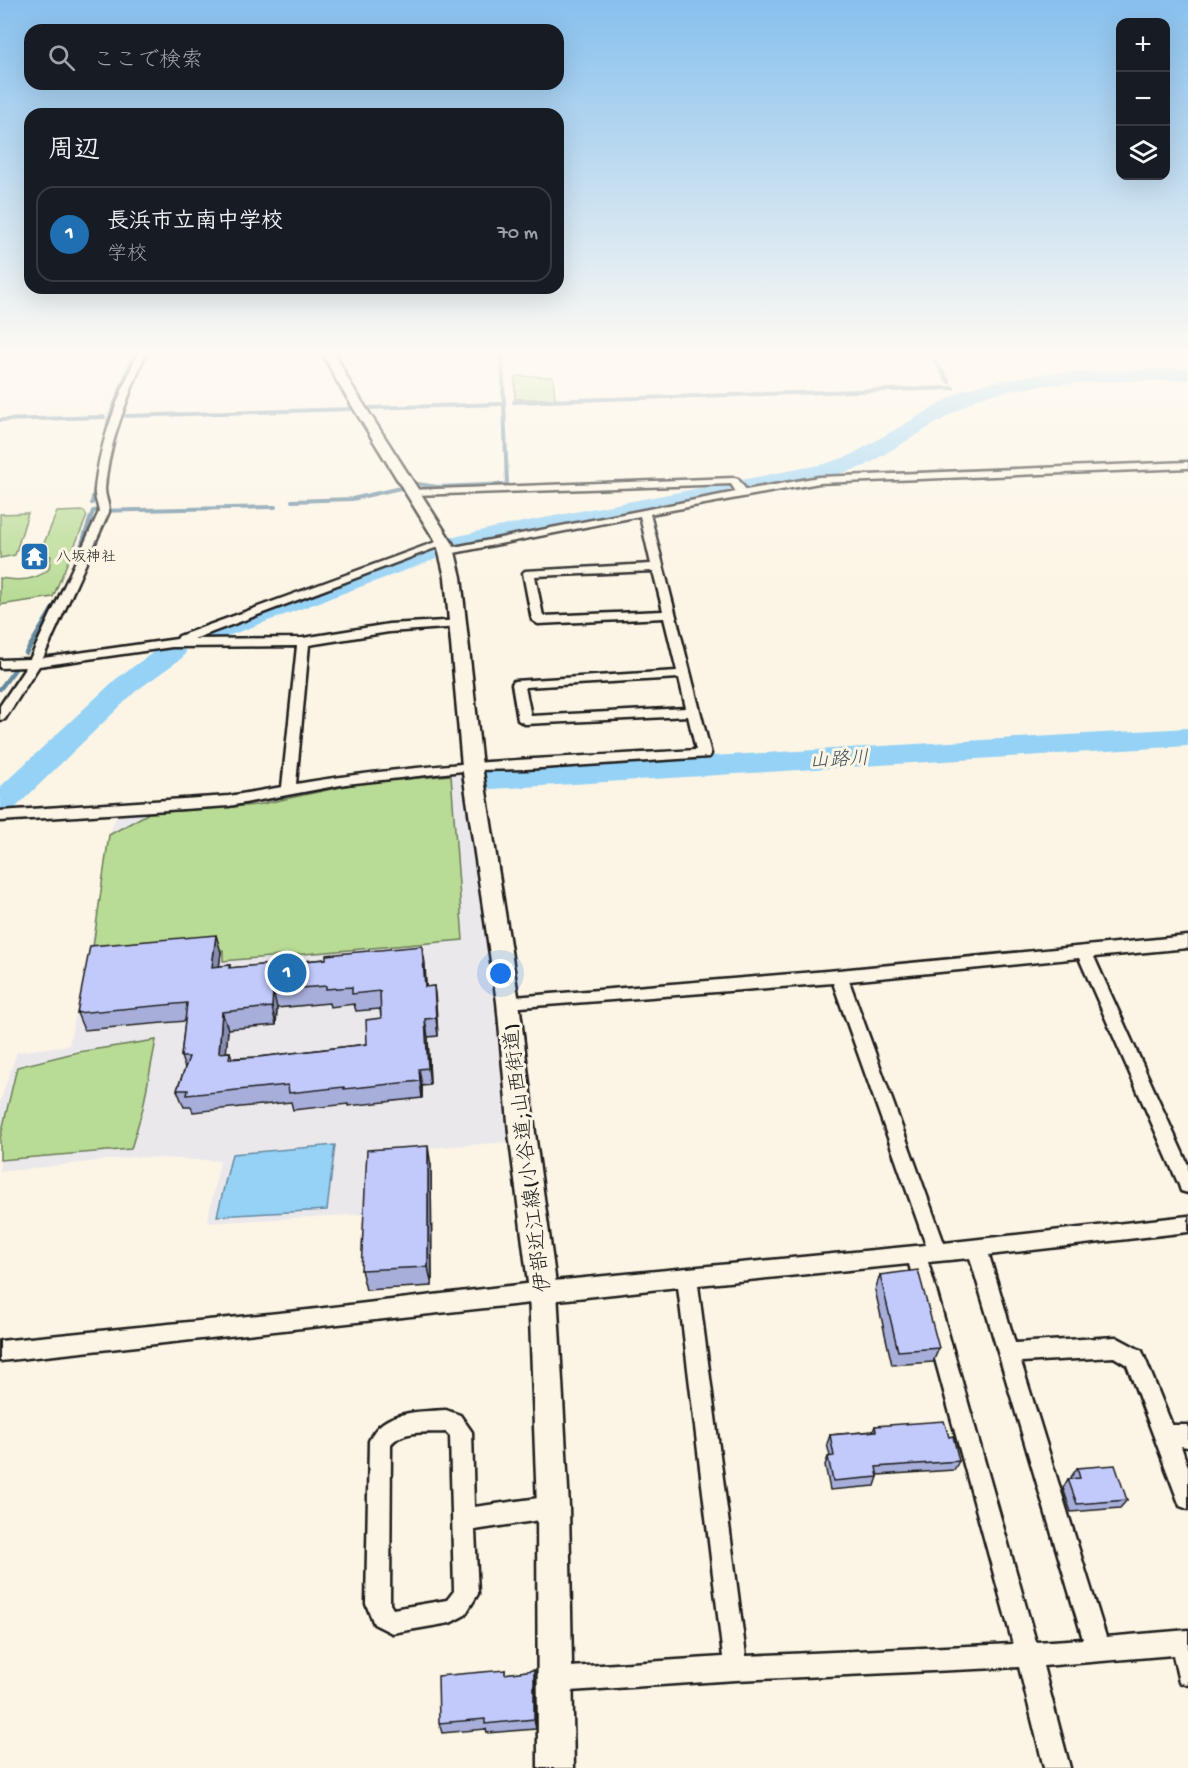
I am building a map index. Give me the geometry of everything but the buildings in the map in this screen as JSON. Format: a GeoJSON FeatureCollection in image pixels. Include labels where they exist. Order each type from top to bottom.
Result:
{"type":"FeatureCollection","features":[{"type":"Feature","properties":{"kind":"main road"},"geometry":{"type":"LineString","coordinates":[[377,435],[446,546]]}},
{"type":"Feature","properties":{"kind":"main road","name":"伊部近江線(小谷道;山西街道)"},"geometry":{"type":"LineString","coordinates":[[446,546],[459,622],[472,766],[508,1002],[522,1133],[543,1291],[553,1506],[556,1768]]}},
{"type":"Feature","properties":{"kind":"street"},"geometry":{"type":"LineString","coordinates":[[0,716],[35,663],[104,510],[100,489],[112,435]]}},
{"type":"Feature","properties":{"kind":"street"},"geometry":{"type":"LineString","coordinates":[[0,664],[35,663],[153,648],[446,546],[819,480],[1188,465]]}},
{"type":"Feature","properties":{"kind":"street"},"geometry":{"type":"LineString","coordinates":[[411,488],[734,481],[743,494]]}},
{"type":"Feature","properties":{"kind":"street"},"geometry":{"type":"LineString","coordinates":[[0,816],[229,801],[346,780],[472,766],[704,754],[644,512]]}},
{"type":"Feature","properties":{"kind":"street"},"geometry":{"type":"LineString","coordinates":[[657,567],[529,573],[538,620],[669,614]]}},
{"type":"Feature","properties":{"kind":"street"},"geometry":{"type":"LineString","coordinates":[[172,643],[303,642],[389,628],[459,622]]}},
{"type":"Feature","properties":{"kind":"street"},"geometry":{"type":"LineString","coordinates":[[289,790],[303,642]]}},
{"type":"Feature","properties":{"kind":"street"},"geometry":{"type":"LineString","coordinates":[[683,674],[518,684],[525,720],[693,712]]}},
{"type":"Feature","properties":{"kind":"street"},"geometry":{"type":"LineString","coordinates":[[508,1002],[839,976],[1188,942]]}},
{"type":"Feature","properties":{"kind":"street"},"geometry":{"type":"LineString","coordinates":[[1084,952],[1188,1185]]}},
{"type":"Feature","properties":{"kind":"street"},"geometry":{"type":"LineString","coordinates":[[839,976],[938,1253]]}},
{"type":"Feature","properties":{"kind":"street"},"geometry":{"type":"LineString","coordinates":[[0,1351],[297,1320],[543,1291],[977,1249],[1188,1224]]}},
{"type":"Feature","properties":{"kind":"street"},"geometry":{"type":"LineString","coordinates":[[977,1249],[1098,1650]]}},
{"type":"Feature","properties":{"kind":"street"},"geometry":{"type":"LineString","coordinates":[[916,1255],[1028,1655],[1057,1768]]}},
{"type":"Feature","properties":{"kind":"street"},"geometry":{"type":"LineString","coordinates":[[687,1277],[736,1668]]}},
{"type":"Feature","properties":{"kind":"street"},"geometry":{"type":"LineString","coordinates":[[1009,1353],[1116,1347],[1135,1358],[1188,1498]]}},
{"type":"Feature","properties":{"kind":"street"},"geometry":{"type":"LineString","coordinates":[[446,1421],[453,1422],[458,1427],[461,1439],[464,1520],[466,1594],[462,1601],[450,1611],[392,1621],[382,1616],[378,1604],[380,1448],[383,1435],[387,1431],[392,1427],[446,1421]]}},
{"type":"Feature","properties":{"kind":"street"},"geometry":{"type":"LineString","coordinates":[[1166,1435],[1188,1436]]}},
{"type":"Feature","properties":{"kind":"street"},"geometry":{"type":"LineString","coordinates":[[464,1520],[553,1506]]}},
{"type":"Feature","properties":{"kind":"street"},"geometry":{"type":"LineString","coordinates":[[555,1680],[736,1668],[1028,1655],[1186,1642],[1188,1672]]}},
{"type":"Feature","properties":{"kind":"shaded area"},"geometry":{"type":"Polygon","coordinates":[[[467,771],[510,1142],[430,1148],[432,1286],[369,1289],[368,1214],[207,1223],[220,1161],[134,1157],[0,1172],[0,1102],[17,1052],[69,1045],[100,901],[109,835],[117,814],[257,805],[361,783],[467,771]]]}},
{"type":"Feature","properties":{"kind":"green space"},"geometry":{"type":"Polygon","coordinates":[[[84,511],[87,516],[53,597],[0,605],[0,578],[26,579],[38,576],[49,569],[51,556],[39,555],[57,512],[84,511]]]}},
{"type":"Feature","properties":{"kind":"green space"},"geometry":{"type":"Polygon","coordinates":[[[28,513],[15,555],[0,558],[0,514],[28,513]]]}},
{"type":"Feature","properties":{"kind":"green space"},"geometry":{"type":"Polygon","coordinates":[[[451,775],[463,940],[223,961],[223,950],[91,961],[109,835],[149,813],[257,805],[360,783],[451,775]]]}},
{"type":"Feature","properties":{"kind":"green space"},"geometry":{"type":"Polygon","coordinates":[[[156,1040],[143,1108],[131,1149],[0,1160],[0,1139],[17,1067],[78,1052],[156,1040]]]}},
{"type":"Feature","properties":{"kind":"water"},"geometry":{"type":"Polygon","coordinates":[[[335,1145],[327,1210],[217,1216],[232,1154],[335,1145]]]}},
{"type":"Feature","properties":{"kind":"waterway"},"geometry":{"type":"LineString","coordinates":[[102,451],[105,435]]}},
{"type":"Feature","properties":{"kind":"waterway"},"geometry":{"type":"LineString","coordinates":[[292,501],[352,499],[418,484],[438,487],[507,484],[505,435]]}},
{"type":"Feature","properties":{"kind":"waterway"},"geometry":{"type":"LineString","coordinates":[[205,635],[455,544],[828,470],[857,461],[902,435]]}},
{"type":"Feature","properties":{"kind":"waterway"},"geometry":{"type":"LineString","coordinates":[[92,503],[97,478]]}},
{"type":"Feature","properties":{"kind":"waterway"},"geometry":{"type":"LineString","coordinates":[[74,567],[93,511],[275,507]]}},
{"type":"Feature","properties":{"kind":"waterway"},"geometry":{"type":"LineString","coordinates":[[26,653],[58,600]]}},
{"type":"Feature","properties":{"kind":"waterway"},"geometry":{"type":"LineString","coordinates":[[4,801],[126,685],[172,652]]}},
{"type":"Feature","properties":{"kind":"waterway"},"geometry":{"type":"LineString","coordinates":[[0,689],[16,668]]}},
{"type":"Feature","properties":{"kind":"waterway","name":"山路川"},"geometry":{"type":"LineString","coordinates":[[491,779],[1188,737]]}},
{"type":"Feature","properties":{"kind":"place","name":"八坂神社"},"geometry":{"type":"Point","coordinates":[35,556]}},
{"type":"Feature","properties":{"kind":"place","name":"長浜市立南中学校"},"geometry":{"type":"Point","coordinates":[287,973]}}]}
